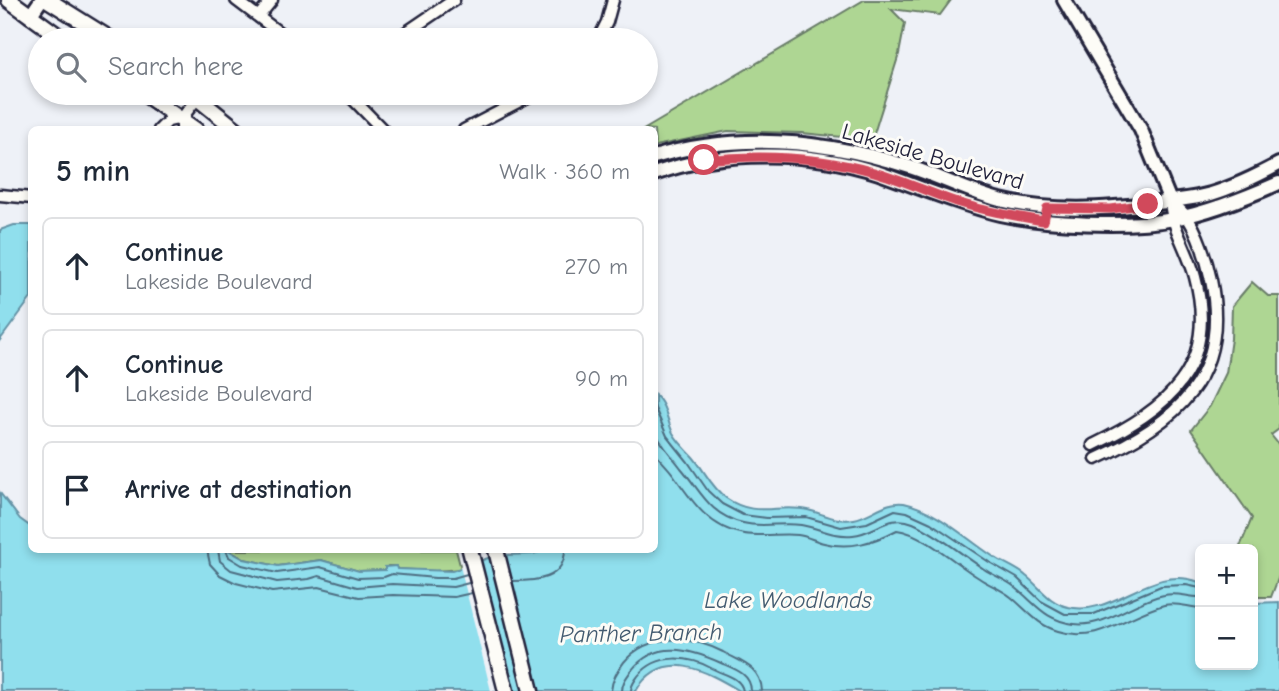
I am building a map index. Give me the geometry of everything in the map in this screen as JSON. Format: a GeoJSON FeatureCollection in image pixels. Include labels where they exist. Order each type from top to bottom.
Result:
{"type":"FeatureCollection","features":[{"type":"Feature","properties":{"kind":"main road"},"geometry":{"type":"LineString","coordinates":[[48,0],[93,28]]}},
{"type":"Feature","properties":{"kind":"main road"},"geometry":{"type":"LineString","coordinates":[[15,2],[47,28]]}},
{"type":"Feature","properties":{"kind":"main road"},"geometry":{"type":"LineString","coordinates":[[158,105],[182,124]]}},
{"type":"Feature","properties":{"kind":"main road"},"geometry":{"type":"LineString","coordinates":[[207,105],[232,126]]}},
{"type":"Feature","properties":{"kind":"main road"},"geometry":{"type":"LineString","coordinates":[[471,553],[506,691]]}},
{"type":"Feature","properties":{"kind":"main road"},"geometry":{"type":"LineString","coordinates":[[497,553],[531,691]]}},
{"type":"Feature","properties":{"kind":"street"},"geometry":{"type":"LineString","coordinates":[[30,16],[41,0]]}},
{"type":"Feature","properties":{"kind":"street"},"geometry":{"type":"LineString","coordinates":[[236,0],[274,28]]}},
{"type":"Feature","properties":{"kind":"street"},"geometry":{"type":"LineString","coordinates":[[259,16],[272,0]]}},
{"type":"Feature","properties":{"kind":"street"},"geometry":{"type":"LineString","coordinates":[[413,28],[454,0]]}},
{"type":"Feature","properties":{"kind":"street"},"geometry":{"type":"LineString","coordinates":[[604,28],[613,0]]}},
{"type":"Feature","properties":{"kind":"street"},"geometry":{"type":"LineString","coordinates":[[1065,0],[1141,130],[1170,201],[1172,220],[1190,260],[1199,296],[1201,328],[1197,353],[1184,378],[1166,399],[1130,425],[1093,445]]}},
{"type":"Feature","properties":{"kind":"street"},"geometry":{"type":"LineString","coordinates":[[163,126],[167,121],[182,124],[191,105]]}},
{"type":"Feature","properties":{"kind":"street"},"geometry":{"type":"LineString","coordinates":[[359,105],[379,126]]}},
{"type":"Feature","properties":{"kind":"street"},"geometry":{"type":"LineString","coordinates":[[472,126],[512,105]]}},
{"type":"Feature","properties":{"kind":"street","name":"Lakeside Boulevard"},"geometry":{"type":"LineString","coordinates":[[658,156],[701,145],[750,140],[799,142],[880,159],[1045,215],[1209,195],[1279,164]]}},
{"type":"Feature","properties":{"kind":"street","name":"Lakeside Boulevard"},"geometry":{"type":"LineString","coordinates":[[658,173],[704,160],[742,156],[799,157],[876,172],[960,203],[1002,214],[1045,215],[1117,223],[1172,220],[1209,211],[1279,183]]}},
{"type":"Feature","properties":{"kind":"street"},"geometry":{"type":"LineString","coordinates":[[876,172],[880,159]]}},
{"type":"Feature","properties":{"kind":"street"},"geometry":{"type":"LineString","coordinates":[[0,195],[28,198]]}},
{"type":"Feature","properties":{"kind":"street"},"geometry":{"type":"LineString","coordinates":[[1096,459],[1133,442],[1170,416],[1198,385],[1210,358],[1215,324],[1213,291],[1200,244],[1186,216],[1170,201]]}},
{"type":"Feature","properties":{"kind":"green space"},"geometry":{"type":"Polygon","coordinates":[[[864,0],[951,0],[940,15],[891,9],[905,23],[899,54],[872,140],[802,133],[728,131],[658,145],[658,126],[650,126],[864,0]]]}},
{"type":"Feature","properties":{"kind":"green space"},"geometry":{"type":"Polygon","coordinates":[[[1252,282],[1268,296],[1279,296],[1279,429],[1271,435],[1279,445],[1279,576],[1271,597],[1258,597],[1258,544],[1241,544],[1252,518],[1191,430],[1210,406],[1226,373],[1232,306],[1252,282]]]}},
{"type":"Feature","properties":{"kind":"green space"},"geometry":{"type":"Polygon","coordinates":[[[233,553],[457,553],[461,569],[435,571],[388,566],[385,570],[359,571],[321,560],[278,566],[244,559],[233,553]]]}},
{"type":"Feature","properties":{"kind":"water"},"geometry":{"type":"Polygon","coordinates":[[[14,225],[28,225],[28,302],[0,340],[0,230],[14,225]]]}},
{"type":"Feature","properties":{"kind":"water","name":"Lake Woodlands"},"geometry":{"type":"Polygon","coordinates":[[[658,398],[673,433],[716,489],[726,498],[747,508],[797,508],[848,520],[891,504],[904,503],[940,518],[994,557],[1019,571],[1050,598],[1068,607],[1101,605],[1164,579],[1181,578],[1195,581],[1195,670],[1258,670],[1258,603],[1279,602],[1279,691],[740,691],[699,670],[672,666],[659,669],[647,677],[636,691],[0,691],[0,493],[20,519],[28,525],[28,553],[233,553],[244,559],[278,566],[321,560],[359,571],[385,570],[385,567],[396,566],[397,569],[452,571],[505,555],[658,553],[658,398]]]}},
{"type":"Feature","properties":{"kind":"pier"},"geometry":{"type":"Polygon","coordinates":[[[479,557],[512,691],[491,691],[460,566],[479,557]]]}},
{"type":"Feature","properties":{"kind":"route"},"geometry":{"type":"LineString","coordinates":[[704,160],[742,156],[799,157],[838,163],[876,172],[960,203],[1044,221],[1047,208],[1111,209],[1148,204]]}},
{"type":"Feature","properties":{"kind":"water label","name":"Panther Branch"},"geometry":{"type":"Point","coordinates":[641,633]}}]}
